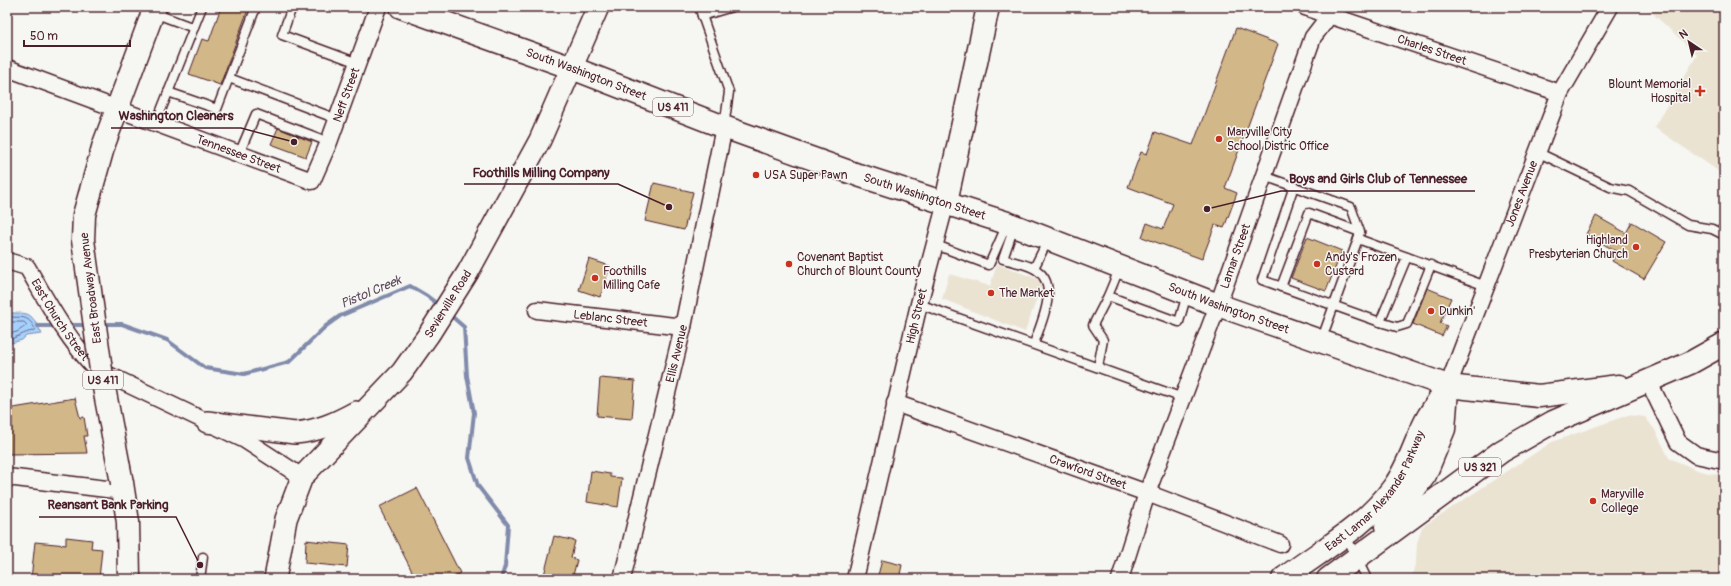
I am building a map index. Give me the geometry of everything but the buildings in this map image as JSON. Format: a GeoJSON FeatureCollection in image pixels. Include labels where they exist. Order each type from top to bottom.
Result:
{"type":"FeatureCollection","features":[{"type":"Feature","properties":{"kind":"main road","name":"South Washington Street"},"geometry":{"type":"LineString","coordinates":[[401,7],[572,68],[724,127],[858,175],[946,202],[1120,266],[1218,305],[1448,386]]}},
{"type":"Feature","properties":{"kind":"main road","name":"High Street"},"geometry":{"type":"LineString","coordinates":[[946,202],[988,7]]}},
{"type":"Feature","properties":{"kind":"main road","name":"East Broadway Avenue"},"geometry":{"type":"LineString","coordinates":[[128,579],[128,522],[102,377],[83,240],[84,215],[104,144],[154,10]]}},
{"type":"Feature","properties":{"kind":"main road","name":"East Lamar Alexander Parkway"},"geometry":{"type":"LineString","coordinates":[[1328,579],[1502,451],[1553,422],[1649,382],[1690,363],[1724,344]]}},
{"type":"Feature","properties":{"kind":"main road","name":"East Lamar Alexander Parkway"},"geometry":{"type":"LineString","coordinates":[[1448,386],[1539,396],[1649,382]]}},
{"type":"Feature","properties":{"kind":"main road","name":"East Lamar Alexander Parkway"},"geometry":{"type":"LineString","coordinates":[[1283,579],[1346,535],[1361,522],[1393,488],[1414,449],[1427,418],[1448,386]]}},
{"type":"Feature","properties":{"kind":"main road","name":"East Lamar Alexander Parkway"},"geometry":{"type":"LineString","coordinates":[[1357,558],[1395,516],[1425,475],[1444,429],[1448,386]]}},
{"type":"Feature","properties":{"kind":"street","name":"Neff Street"},"geometry":{"type":"LineString","coordinates":[[312,181],[329,142],[378,7]]}},
{"type":"Feature","properties":{"kind":"street","name":"Sevierville Road"},"geometry":{"type":"LineString","coordinates":[[275,579],[286,520],[302,477],[402,372],[429,334],[468,272],[540,140],[598,7]]}},
{"type":"Feature","properties":{"kind":"street","name":"Charles Street"},"geometry":{"type":"LineString","coordinates":[[1305,7],[1333,12],[1560,93]]}},
{"type":"Feature","properties":{"kind":"street","name":"Jones Avenue"},"geometry":{"type":"LineString","coordinates":[[1448,386],[1560,93],[1610,7]]}},
{"type":"Feature","properties":{"kind":"street","name":"Lamar Street"},"geometry":{"type":"LineString","coordinates":[[1120,579],[1147,493],[1218,305],[1313,37],[1333,12]]}},
{"type":"Feature","properties":{"kind":"street","name":"Tennessee Street"},"geometry":{"type":"LineString","coordinates":[[7,68],[312,181]]}},
{"type":"Feature","properties":{"kind":"street","name":"Ellis Avenue"},"geometry":{"type":"LineString","coordinates":[[622,579],[683,327],[724,127]]}},
{"type":"Feature","properties":{"kind":"street","name":"High Street"},"geometry":{"type":"LineString","coordinates":[[855,579],[895,403],[946,202]]}},
{"type":"Feature","properties":{"kind":"street","name":"East Church Street"},"geometry":{"type":"LineString","coordinates":[[7,261],[27,267],[58,320],[78,350],[96,369],[245,440],[302,477]]}},
{"type":"Feature","properties":{"kind":"street","name":"Leblanc Street"},"geometry":{"type":"LineString","coordinates":[[537,310],[683,327]]}},
{"type":"Feature","properties":{"kind":"street"},"geometry":{"type":"LineString","coordinates":[[1649,382],[1678,442],[1696,455],[1724,461]]}},
{"type":"Feature","properties":{"kind":"street"},"geometry":{"type":"LineString","coordinates":[[207,422],[280,432],[309,432],[332,425],[372,403]]}},
{"type":"Feature","properties":{"kind":"street","name":"Crawford Street"},"geometry":{"type":"LineString","coordinates":[[895,403],[1147,493],[1280,544]]}},
{"type":"Feature","properties":{"kind":"street"},"geometry":{"type":"LineString","coordinates":[[7,477],[122,487]]}},
{"type":"Feature","properties":{"kind":"lane"},"geometry":{"type":"LineString","coordinates":[[156,123],[202,7]]}},
{"type":"Feature","properties":{"kind":"lane"},"geometry":{"type":"LineString","coordinates":[[168,92],[217,109],[256,7]]}},
{"type":"Feature","properties":{"kind":"lane"},"geometry":{"type":"LineString","coordinates":[[292,7],[282,35],[358,62]]}},
{"type":"Feature","properties":{"kind":"lane"},"geometry":{"type":"LineString","coordinates":[[699,7],[729,92],[724,127]]}},
{"type":"Feature","properties":{"kind":"lane"},"geometry":{"type":"LineString","coordinates":[[702,16],[732,7]]}},
{"type":"Feature","properties":{"kind":"lane"},"geometry":{"type":"LineString","coordinates":[[154,10],[194,28]]}},
{"type":"Feature","properties":{"kind":"lane"},"geometry":{"type":"LineString","coordinates":[[229,78],[337,119]]}},
{"type":"Feature","properties":{"kind":"lane"},"geometry":{"type":"LineString","coordinates":[[239,154],[256,114],[329,142]]}},
{"type":"Feature","properties":{"kind":"lane"},"geometry":{"type":"LineString","coordinates":[[1537,152],[1610,187],[1630,191],[1688,225],[1712,229],[1724,235]]}},
{"type":"Feature","properties":{"kind":"lane"},"geometry":{"type":"LineString","coordinates":[[1264,176],[1352,207],[1359,236],[1321,341]]}},
{"type":"Feature","properties":{"kind":"lane"},"geometry":{"type":"LineString","coordinates":[[1294,186],[1262,280],[1397,327],[1407,324],[1431,265]]}},
{"type":"Feature","properties":{"kind":"lane"},"geometry":{"type":"LineString","coordinates":[[1281,287],[1309,213],[1408,257],[1486,286]]}},
{"type":"Feature","properties":{"kind":"lane"},"geometry":{"type":"LineString","coordinates":[[936,245],[989,264],[1010,225]]}},
{"type":"Feature","properties":{"kind":"lane"},"geometry":{"type":"LineString","coordinates":[[1010,225],[1003,259],[1034,268],[1045,277],[1049,297],[1034,344]]}},
{"type":"Feature","properties":{"kind":"lane"},"geometry":{"type":"LineString","coordinates":[[1034,268],[1048,239]]}},
{"type":"Feature","properties":{"kind":"lane"},"geometry":{"type":"LineString","coordinates":[[1380,322],[1408,257]]}},
{"type":"Feature","properties":{"kind":"lane"},"geometry":{"type":"LineString","coordinates":[[1098,367],[1103,340],[1093,325],[1108,296],[1120,266]]}},
{"type":"Feature","properties":{"kind":"lane"},"geometry":{"type":"LineString","coordinates":[[1108,296],[1178,322],[1187,293]]}},
{"type":"Feature","properties":{"kind":"lane"},"geometry":{"type":"LineString","coordinates":[[919,304],[1183,398]]}},
{"type":"Feature","properties":{"kind":"lane"},"geometry":{"type":"LineString","coordinates":[[1346,535],[1367,579]]}},
{"type":"Feature","properties":{"kind":"lane"},"geometry":{"type":"LineString","coordinates":[[200,579],[203,557]]}},
{"type":"Feature","properties":{"kind":"shaded area","name":"Blount Memorial Hospital"},"geometry":{"type":"Polygon","coordinates":[[[1646,7],[1724,7],[1724,175],[1654,127],[1697,55],[1646,7]]]}},
{"type":"Feature","properties":{"kind":"shaded area","name":"The Market"},"geometry":{"type":"Polygon","coordinates":[[[997,264],[1043,281],[1025,332],[942,299],[949,274],[990,286],[997,264]]]}},
{"type":"Feature","properties":{"kind":"shaded area","name":"Maryville College"},"geometry":{"type":"Polygon","coordinates":[[[1628,415],[1645,417],[1655,430],[1669,458],[1700,471],[1724,476],[1724,579],[1411,579],[1416,561],[1417,543],[1422,527],[1552,442],[1628,415]]]}},
{"type":"Feature","properties":{"kind":"water"},"geometry":{"type":"Polygon","coordinates":[[[7,313],[21,313],[29,315],[35,321],[42,334],[26,336],[22,340],[7,344],[7,313]]]}},
{"type":"Feature","properties":{"kind":"waterway","name":"Pistol Creek"},"geometry":{"type":"LineString","coordinates":[[102,324],[122,324],[167,340],[205,368],[244,374],[289,362],[326,326],[340,316],[410,286],[440,306]]}},
{"type":"Feature","properties":{"kind":"waterway","name":"Pistol Creek"},"geometry":{"type":"LineString","coordinates":[[449,314],[464,327],[467,376],[474,413],[469,458],[478,486],[508,525],[505,566],[501,579]]}},
{"type":"Feature","properties":{"kind":"waterway","name":"Pistol Creek"},"geometry":{"type":"LineString","coordinates":[[68,325],[89,325]]}},
{"type":"Feature","properties":{"kind":"waterway","name":"Pistol Creek"},"geometry":{"type":"LineString","coordinates":[[38,326],[57,326]]}},
{"type":"Feature","properties":{"kind":"place","name":"Blount Memorial Hospital"},"geometry":{"type":"Point","coordinates":[1700,91]}},
{"type":"Feature","properties":{"kind":"place","name":"Maryville City School Distric Office"},"geometry":{"type":"Point","coordinates":[1219,139]}},
{"type":"Feature","properties":{"kind":"place","name":"Washington Cleaners"},"geometry":{"type":"Point","coordinates":[294,142]}},
{"type":"Feature","properties":{"kind":"place","name":"USA Super Pawn"},"geometry":{"type":"Point","coordinates":[756,175]}},
{"type":"Feature","properties":{"kind":"place","name":"Foothills Milling Company"},"geometry":{"type":"Point","coordinates":[669,207]}},
{"type":"Feature","properties":{"kind":"place","name":"Boys and Girls Club of Tennessee"},"geometry":{"type":"Point","coordinates":[1207,209]}},
{"type":"Feature","properties":{"kind":"place","name":"Highland Presbyterian Church"},"geometry":{"type":"Point","coordinates":[1636,247]}},
{"type":"Feature","properties":{"kind":"place","name":"Covenant Baptist Church of Blount County"},"geometry":{"type":"Point","coordinates":[789,264]}},
{"type":"Feature","properties":{"kind":"place","name":"Andy's Frozen Custard"},"geometry":{"type":"Point","coordinates":[1317,264]}},
{"type":"Feature","properties":{"kind":"place","name":"Foothills Milling Cafe"},"geometry":{"type":"Point","coordinates":[595,278]}},
{"type":"Feature","properties":{"kind":"place","name":"The Market"},"geometry":{"type":"Point","coordinates":[991,293]}},
{"type":"Feature","properties":{"kind":"place","name":"Dunkin'"},"geometry":{"type":"Point","coordinates":[1431,311]}},
{"type":"Feature","properties":{"kind":"place","name":"Maryville College"},"geometry":{"type":"Point","coordinates":[1593,501]}},
{"type":"Feature","properties":{"kind":"place","name":"Reansant Bank Parking"},"geometry":{"type":"Point","coordinates":[200,565]}}]}
